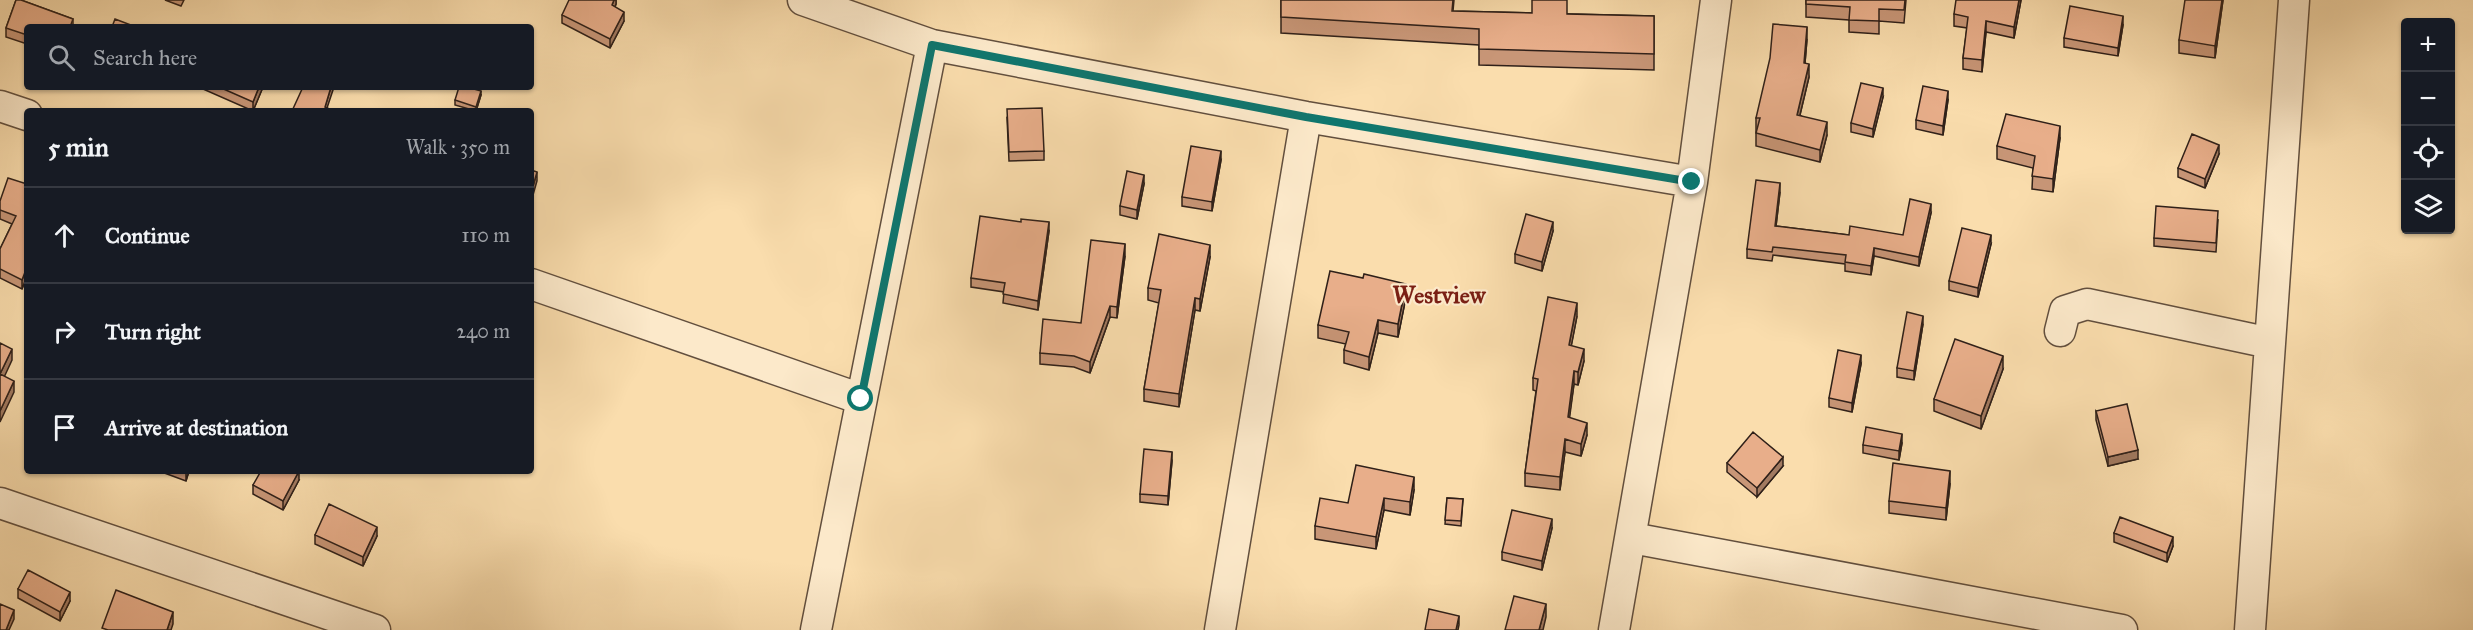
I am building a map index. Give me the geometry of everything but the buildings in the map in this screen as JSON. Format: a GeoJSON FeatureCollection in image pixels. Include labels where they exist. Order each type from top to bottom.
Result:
{"type":"FeatureCollection","features":[{"type":"Feature","properties":{"kind":"street"},"geometry":{"type":"LineString","coordinates":[[803,0],[932,45],[1306,117],[1692,182]]}},
{"type":"Feature","properties":{"kind":"street"},"geometry":{"type":"LineString","coordinates":[[1614,630],[1632,538],[1692,182],[1716,0]]}},
{"type":"Feature","properties":{"kind":"street"},"geometry":{"type":"LineString","coordinates":[[2250,630],[2294,0]]}},
{"type":"Feature","properties":{"kind":"street"},"geometry":{"type":"LineString","coordinates":[[816,630],[932,45]]}},
{"type":"Feature","properties":{"kind":"street"},"geometry":{"type":"LineString","coordinates":[[0,106],[24,114]]}},
{"type":"Feature","properties":{"kind":"street"},"geometry":{"type":"LineString","coordinates":[[1220,630],[1306,117]]}},
{"type":"Feature","properties":{"kind":"street"},"geometry":{"type":"LineString","coordinates":[[534,285],[861,399]]}},
{"type":"Feature","properties":{"kind":"street"},"geometry":{"type":"LineString","coordinates":[[2060,331],[2065,312],[2086,304],[2270,343]]}},
{"type":"Feature","properties":{"kind":"street"},"geometry":{"type":"LineString","coordinates":[[0,502],[375,630]]}},
{"type":"Feature","properties":{"kind":"street"},"geometry":{"type":"LineString","coordinates":[[1632,538],[2122,630]]}},
{"type":"Feature","properties":{"kind":"district","name":"Westview"},"geometry":{"type":"Point","coordinates":[1439,295]}},
{"type":"Feature","properties":{"kind":"route"},"geometry":{"type":"LineString","coordinates":[[861,399],[932,45],[1306,117],[1692,182]]}}]}
